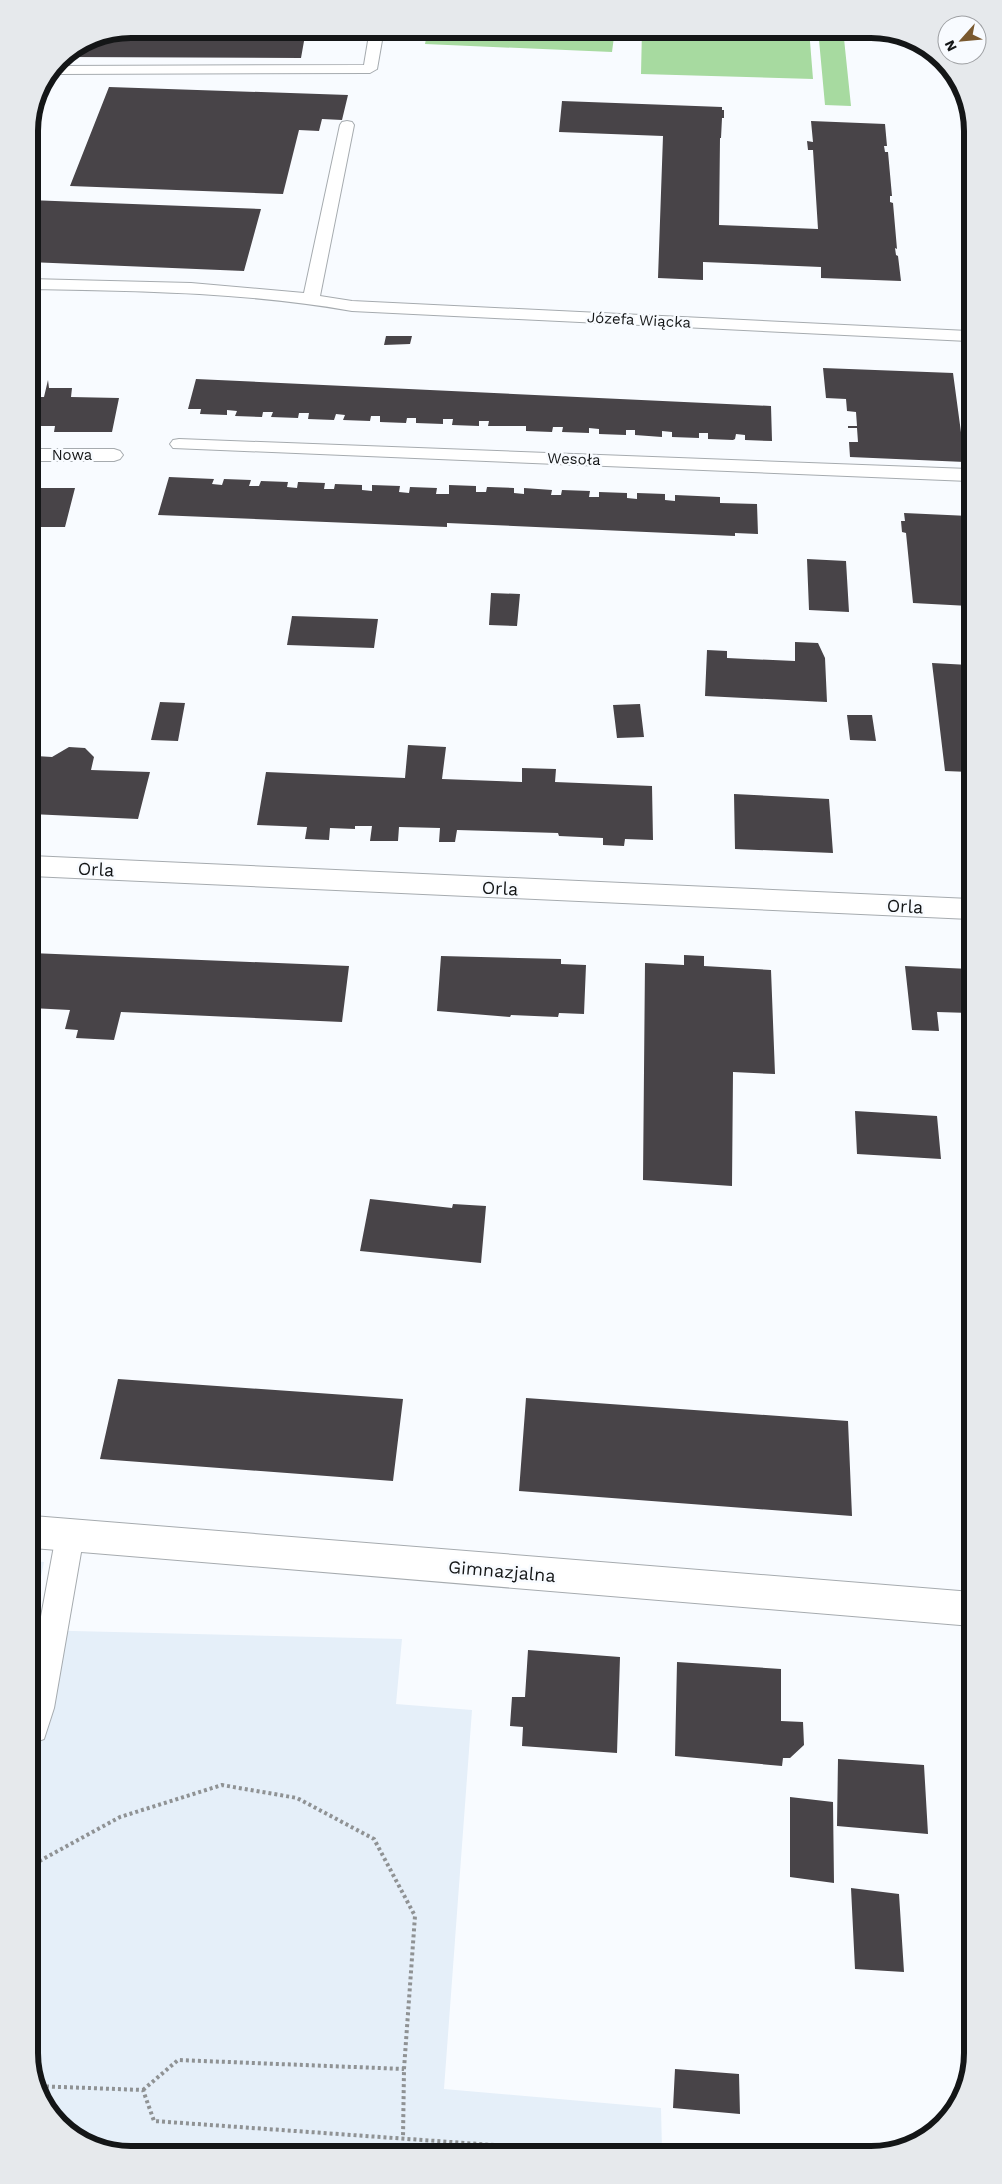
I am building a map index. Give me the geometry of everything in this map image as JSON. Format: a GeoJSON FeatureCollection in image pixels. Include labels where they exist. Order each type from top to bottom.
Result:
{"type":"FeatureCollection","features":[{"type":"Feature","properties":{"kind":"street","name":"Orla"},"geometry":{"type":"LineString","coordinates":[[38,866],[964,909]]}},
{"type":"Feature","properties":{"kind":"street","name":"Gimnazjalna"},"geometry":{"type":"LineString","coordinates":[[38,1532],[964,1608]]}},
{"type":"Feature","properties":{"kind":"lane"},"geometry":{"type":"LineString","coordinates":[[61,70],[370,69],[375,38]]}},
{"type":"Feature","properties":{"kind":"lane"},"geometry":{"type":"LineString","coordinates":[[311,298],[346,125]]}},
{"type":"Feature","properties":{"kind":"lane","name":"Józefa Wiącka"},"geometry":{"type":"LineString","coordinates":[[38,284],[253,291],[311,298],[352,306],[964,336]]}},
{"type":"Feature","properties":{"kind":"lane","name":"Wesoła"},"geometry":{"type":"LineString","coordinates":[[179,444],[964,475]]}},
{"type":"Feature","properties":{"kind":"lane","name":"Nowa"},"geometry":{"type":"LineString","coordinates":[[38,455],[114,455]]}},
{"type":"Feature","properties":{"kind":"lane"},"geometry":{"type":"LineString","coordinates":[[38,1711],[70,1535]]}},
{"type":"Feature","properties":{"kind":"path"},"geometry":{"type":"LineString","coordinates":[[38,1862],[120,1817],[222,1785],[297,1798],[374,1839],[415,1916],[404,2068],[403,2138]]}},
{"type":"Feature","properties":{"kind":"path"},"geometry":{"type":"LineString","coordinates":[[43,2086],[143,2090],[178,2060],[404,2068]]}},
{"type":"Feature","properties":{"kind":"path"},"geometry":{"type":"LineString","coordinates":[[143,2090],[154,2121],[511,2146]]}},
{"type":"Feature","properties":{"kind":"shaded area"},"geometry":{"type":"Polygon","coordinates":[[[38,1561],[44,1562],[38,1591],[38,1561]]]}},
{"type":"Feature","properties":{"kind":"shaded area"},"geometry":{"type":"Polygon","coordinates":[[[38,1630],[402,1639],[396,1704],[472,1710],[444,2089],[661,2108],[662,2146],[124,2146],[112,2145],[95,2139],[74,2127],[57,2110],[47,2095],[42,2084],[38,2066],[38,1630]]]}},
{"type":"Feature","properties":{"kind":"green space"},"geometry":{"type":"Polygon","coordinates":[[[426,38],[614,38],[612,52],[425,44],[426,38]]]}},
{"type":"Feature","properties":{"kind":"green space"},"geometry":{"type":"Polygon","coordinates":[[[642,38],[810,38],[813,79],[641,74],[642,38]]]}},
{"type":"Feature","properties":{"kind":"green space"},"geometry":{"type":"Polygon","coordinates":[[[819,38],[844,38],[851,106],[825,105],[819,38]]]}},
{"type":"Feature","properties":{"kind":"building"},"geometry":{"type":"Polygon","coordinates":[[[118,38],[305,38],[301,58],[74,57],[100,42],[118,38]]]}},
{"type":"Feature","properties":{"kind":"building"},"geometry":{"type":"Polygon","coordinates":[[[109,87],[348,95],[342,120],[322,119],[319,131],[299,130],[283,194],[70,186],[109,87]]]}},
{"type":"Feature","properties":{"kind":"building"},"geometry":{"type":"Polygon","coordinates":[[[562,101],[722,107],[724,118],[722,118],[720,138],[719,225],[818,229],[813,150],[808,150],[807,141],[813,142],[811,121],[885,124],[887,146],[884,146],[885,152],[888,152],[892,196],[890,196],[890,202],[893,203],[897,249],[895,248],[896,255],[898,256],[901,281],[821,278],[821,267],[703,262],[703,280],[658,278],[663,136],[559,132],[562,101]]]}},
{"type":"Feature","properties":{"kind":"building"},"geometry":{"type":"Polygon","coordinates":[[[38,200],[261,209],[244,271],[38,262],[38,200]]]}},
{"type":"Feature","properties":{"kind":"building"},"geometry":{"type":"Polygon","coordinates":[[[386,336],[412,336],[410,344],[384,345],[386,336]]]}},
{"type":"Feature","properties":{"kind":"building"},"geometry":{"type":"Polygon","coordinates":[[[823,368],[953,373],[964,462],[850,457],[849,442],[858,442],[857,428],[848,428],[848,426],[857,426],[856,412],[847,411],[846,399],[826,398],[823,368]]]}},
{"type":"Feature","properties":{"kind":"building"},"geometry":{"type":"Polygon","coordinates":[[[196,379],[771,406],[772,441],[745,440],[745,435],[736,434],[733,440],[708,439],[708,433],[699,433],[699,438],[672,437],[672,432],[662,431],[662,437],[635,435],[635,430],[626,430],[626,435],[599,434],[599,429],[589,428],[589,433],[562,432],[563,427],[553,427],[552,432],[526,431],[526,426],[488,426],[489,421],[479,421],[479,426],[452,425],[453,419],[443,419],[443,424],[416,423],[416,418],[407,418],[406,423],[380,422],[380,416],[371,416],[370,421],[343,420],[345,415],[336,414],[334,420],[308,419],[309,413],[299,413],[298,418],[271,417],[273,412],[263,412],[262,417],[235,416],[237,411],[227,410],[227,415],[200,414],[201,409],[188,409],[196,379]]]}},
{"type":"Feature","properties":{"kind":"building"},"geometry":{"type":"Polygon","coordinates":[[[48,380],[49,388],[72,388],[71,397],[119,398],[112,432],[54,432],[55,426],[39,426],[38,428],[38,397],[44,397],[48,380]]]}},
{"type":"Feature","properties":{"kind":"building"},"geometry":{"type":"Polygon","coordinates":[[[169,477],[214,479],[212,484],[222,485],[224,479],[251,480],[249,486],[259,486],[261,481],[288,482],[287,487],[297,488],[298,482],[325,483],[324,489],[334,489],[335,484],[362,485],[362,490],[372,491],[372,485],[400,486],[399,492],[409,493],[410,487],[437,488],[436,494],[449,494],[449,485],[476,486],[476,492],[486,492],[487,487],[514,488],[514,493],[524,494],[524,488],[552,490],[551,495],[561,495],[562,490],[590,491],[589,497],[599,497],[599,492],[627,493],[627,498],[637,499],[637,493],[665,494],[665,500],[675,501],[675,495],[720,497],[720,503],[757,504],[758,534],[735,533],[735,536],[447,523],[447,527],[158,515],[169,477]]]}},
{"type":"Feature","properties":{"kind":"building"},"geometry":{"type":"Polygon","coordinates":[[[38,488],[75,488],[65,527],[38,527],[38,488]]]}},
{"type":"Feature","properties":{"kind":"building"},"geometry":{"type":"Polygon","coordinates":[[[904,513],[964,516],[964,606],[913,603],[906,533],[902,532],[901,521],[905,521],[904,513]]]}},
{"type":"Feature","properties":{"kind":"building"},"geometry":{"type":"Polygon","coordinates":[[[807,559],[846,561],[849,612],[809,610],[807,559]]]}},
{"type":"Feature","properties":{"kind":"building"},"geometry":{"type":"Polygon","coordinates":[[[491,593],[520,594],[517,626],[489,625],[491,593]]]}},
{"type":"Feature","properties":{"kind":"building"},"geometry":{"type":"Polygon","coordinates":[[[292,616],[378,619],[374,648],[287,645],[292,616]]]}},
{"type":"Feature","properties":{"kind":"building"},"geometry":{"type":"Polygon","coordinates":[[[795,642],[818,643],[825,658],[827,702],[705,696],[707,650],[727,651],[727,658],[795,661],[795,642]]]}},
{"type":"Feature","properties":{"kind":"building"},"geometry":{"type":"Polygon","coordinates":[[[932,663],[964,665],[964,772],[945,771],[932,663]]]}},
{"type":"Feature","properties":{"kind":"building"},"geometry":{"type":"Polygon","coordinates":[[[160,702],[185,703],[178,741],[151,740],[160,702]]]}},
{"type":"Feature","properties":{"kind":"building"},"geometry":{"type":"Polygon","coordinates":[[[640,704],[644,737],[617,738],[613,705],[640,704]]]}},
{"type":"Feature","properties":{"kind":"building"},"geometry":{"type":"Polygon","coordinates":[[[847,715],[872,715],[876,741],[850,740],[847,715]]]}},
{"type":"Feature","properties":{"kind":"building"},"geometry":{"type":"Polygon","coordinates":[[[408,745],[446,747],[442,779],[522,782],[522,768],[556,769],[555,782],[652,786],[653,840],[625,839],[624,846],[603,845],[603,838],[559,836],[558,833],[457,830],[455,842],[439,842],[440,828],[399,827],[398,841],[370,841],[372,826],[355,826],[355,829],[330,828],[329,840],[305,839],[307,827],[257,825],[266,772],[405,778],[408,745]]]}},
{"type":"Feature","properties":{"kind":"building"},"geometry":{"type":"Polygon","coordinates":[[[69,747],[85,748],[94,757],[91,770],[150,772],[138,819],[38,814],[38,756],[52,757],[69,747]]]}},
{"type":"Feature","properties":{"kind":"building"},"geometry":{"type":"Polygon","coordinates":[[[734,794],[829,799],[833,853],[735,849],[734,794]]]}},
{"type":"Feature","properties":{"kind":"building"},"geometry":{"type":"Polygon","coordinates":[[[38,953],[349,966],[342,1022],[121,1012],[114,1040],[76,1038],[78,1030],[65,1029],[70,1010],[38,1008],[38,953]]]}},
{"type":"Feature","properties":{"kind":"building"},"geometry":{"type":"Polygon","coordinates":[[[684,955],[704,956],[704,966],[771,970],[775,1074],[733,1072],[732,1186],[643,1180],[645,963],[684,965],[684,955]]]}},
{"type":"Feature","properties":{"kind":"building"},"geometry":{"type":"Polygon","coordinates":[[[441,956],[561,959],[561,964],[586,965],[584,1014],[559,1013],[558,1017],[511,1015],[510,1017],[437,1011],[441,956]]]}},
{"type":"Feature","properties":{"kind":"building"},"geometry":{"type":"Polygon","coordinates":[[[905,966],[964,969],[964,1013],[937,1012],[939,1031],[912,1030],[905,966]]]}},
{"type":"Feature","properties":{"kind":"building"},"geometry":{"type":"Polygon","coordinates":[[[855,1111],[937,1116],[941,1159],[857,1154],[855,1111]]]}},
{"type":"Feature","properties":{"kind":"building"},"geometry":{"type":"Polygon","coordinates":[[[370,1199],[452,1208],[453,1204],[486,1206],[481,1263],[360,1251],[370,1199]]]}},
{"type":"Feature","properties":{"kind":"building"},"geometry":{"type":"Polygon","coordinates":[[[118,1379],[403,1399],[393,1481],[100,1459],[118,1379]]]}},
{"type":"Feature","properties":{"kind":"building"},"geometry":{"type":"Polygon","coordinates":[[[526,1398],[848,1421],[852,1516],[519,1491],[526,1398]]]}},
{"type":"Feature","properties":{"kind":"building"},"geometry":{"type":"Polygon","coordinates":[[[528,1650],[620,1657],[617,1753],[522,1746],[523,1727],[510,1726],[512,1697],[525,1697],[528,1650]]]}},
{"type":"Feature","properties":{"kind":"building"},"geometry":{"type":"Polygon","coordinates":[[[677,1662],[781,1669],[781,1721],[803,1722],[804,1745],[790,1758],[783,1758],[782,1766],[675,1756],[677,1662]]]}},
{"type":"Feature","properties":{"kind":"building"},"geometry":{"type":"Polygon","coordinates":[[[838,1759],[924,1765],[928,1834],[837,1826],[838,1759]]]}},
{"type":"Feature","properties":{"kind":"building"},"geometry":{"type":"Polygon","coordinates":[[[790,1797],[833,1802],[834,1883],[790,1877],[790,1797]]]}},
{"type":"Feature","properties":{"kind":"building"},"geometry":{"type":"Polygon","coordinates":[[[851,1888],[899,1894],[904,1972],[855,1969],[851,1888]]]}},
{"type":"Feature","properties":{"kind":"building"},"geometry":{"type":"Polygon","coordinates":[[[675,2069],[739,2074],[740,2114],[673,2108],[675,2069]]]}}]}
